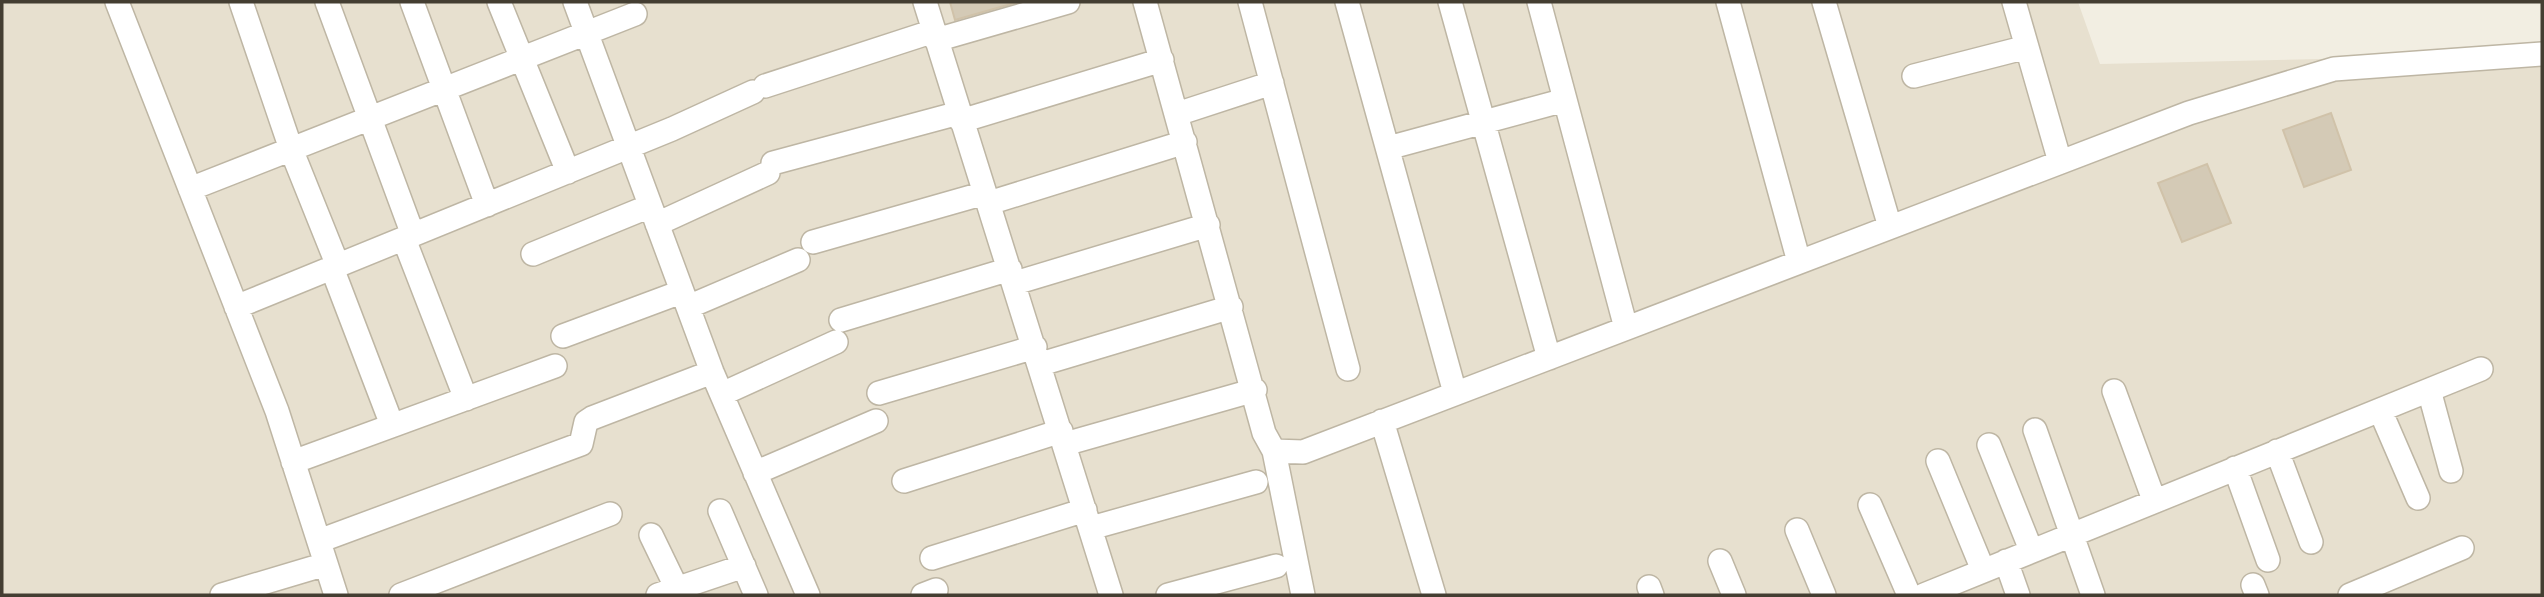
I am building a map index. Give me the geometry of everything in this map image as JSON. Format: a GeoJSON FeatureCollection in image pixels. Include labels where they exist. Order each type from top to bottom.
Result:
{"type":"FeatureCollection","features":[{"type":"Feature","properties":{"kind":"street"},"geometry":{"type":"LineString","coordinates":[[117,2],[293,461],[336,595]]}},
{"type":"Feature","properties":{"kind":"street"},"geometry":{"type":"LineString","coordinates":[[241,2],[291,149],[392,425]]}},
{"type":"Feature","properties":{"kind":"street"},"geometry":{"type":"LineString","coordinates":[[327,2],[372,117],[409,237],[466,399]]}},
{"type":"Feature","properties":{"kind":"street"},"geometry":{"type":"LineString","coordinates":[[412,2],[487,205]]}},
{"type":"Feature","properties":{"kind":"street"},"geometry":{"type":"LineString","coordinates":[[499,2],[568,172]]}},
{"type":"Feature","properties":{"kind":"street"},"geometry":{"type":"LineString","coordinates":[[575,2],[712,372],[808,595]]}},
{"type":"Feature","properties":{"kind":"street"},"geometry":{"type":"LineString","coordinates":[[925,2],[1038,355],[1088,519],[1106,594]]}},
{"type":"Feature","properties":{"kind":"street"},"geometry":{"type":"LineString","coordinates":[[236,307],[629,147],[759,89],[935,36],[1068,2]]}},
{"type":"Feature","properties":{"kind":"street"},"geometry":{"type":"LineString","coordinates":[[1145,2],[1255,390],[1264,433],[1274,451],[1303,595]]}},
{"type":"Feature","properties":{"kind":"street"},"geometry":{"type":"LineString","coordinates":[[1250,2],[1348,369]]}},
{"type":"Feature","properties":{"kind":"street"},"geometry":{"type":"LineString","coordinates":[[1347,2],[1455,393]]}},
{"type":"Feature","properties":{"kind":"street"},"geometry":{"type":"LineString","coordinates":[[1450,2],[1549,358]]}},
{"type":"Feature","properties":{"kind":"street"},"geometry":{"type":"LineString","coordinates":[[1539,2],[1626,328]]}},
{"type":"Feature","properties":{"kind":"street"},"geometry":{"type":"LineString","coordinates":[[1728,2],[1799,262]]}},
{"type":"Feature","properties":{"kind":"street"},"geometry":{"type":"LineString","coordinates":[[1824,2],[1890,227]]}},
{"type":"Feature","properties":{"kind":"street"},"geometry":{"type":"LineString","coordinates":[[2014,2],[2060,162]]}},
{"type":"Feature","properties":{"kind":"street"},"geometry":{"type":"LineString","coordinates":[[190,189],[635,14]]}},
{"type":"Feature","properties":{"kind":"street"},"geometry":{"type":"LineString","coordinates":[[1914,76],[2027,47]]}},
{"type":"Feature","properties":{"kind":"street"},"geometry":{"type":"LineString","coordinates":[[1274,451],[1303,452],[2189,113],[2334,69],[2542,54]]}},
{"type":"Feature","properties":{"kind":"street"},"geometry":{"type":"LineString","coordinates":[[533,254],[654,215],[771,168],[1161,60]]}},
{"type":"Feature","properties":{"kind":"street"},"geometry":{"type":"LineString","coordinates":[[1177,114],[1272,83]]}},
{"type":"Feature","properties":{"kind":"street"},"geometry":{"type":"LineString","coordinates":[[1388,148],[1565,100]]}},
{"type":"Feature","properties":{"kind":"street"},"geometry":{"type":"LineString","coordinates":[[813,242],[987,198],[1185,142]]}},
{"type":"Feature","properties":{"kind":"street"},"geometry":{"type":"LineString","coordinates":[[722,394],[839,331],[1012,276],[1208,225]]}},
{"type":"Feature","properties":{"kind":"street"},"geometry":{"type":"LineString","coordinates":[[563,336],[685,299],[798,260]]}},
{"type":"Feature","properties":{"kind":"street"},"geometry":{"type":"LineString","coordinates":[[879,393],[1231,307]]}},
{"type":"Feature","properties":{"kind":"street"},"geometry":{"type":"LineString","coordinates":[[293,461],[555,366]]}},
{"type":"Feature","properties":{"kind":"street"},"geometry":{"type":"LineString","coordinates":[[1930,594],[2071,533],[2481,369]]}},
{"type":"Feature","properties":{"kind":"street"},"geometry":{"type":"LineString","coordinates":[[319,541],[580,444],[586,422],[592,418],[712,372]]}},
{"type":"Feature","properties":{"kind":"street"},"geometry":{"type":"LineString","coordinates":[[904,481],[1063,437],[1255,390]]}},
{"type":"Feature","properties":{"kind":"street"},"geometry":{"type":"LineString","coordinates":[[2429,390],[2451,471]]}},
{"type":"Feature","properties":{"kind":"street"},"geometry":{"type":"LineString","coordinates":[[2114,391],[2154,500]]}},
{"type":"Feature","properties":{"kind":"street"},"geometry":{"type":"LineString","coordinates":[[2380,410],[2418,498]]}},
{"type":"Feature","properties":{"kind":"street"},"geometry":{"type":"LineString","coordinates":[[755,473],[876,421]]}},
{"type":"Feature","properties":{"kind":"street"},"geometry":{"type":"LineString","coordinates":[[1382,421],[1434,595]]}},
{"type":"Feature","properties":{"kind":"street"},"geometry":{"type":"LineString","coordinates":[[2035,430],[2092,595]]}},
{"type":"Feature","properties":{"kind":"street"},"geometry":{"type":"LineString","coordinates":[[1989,445],[2031,550]]}},
{"type":"Feature","properties":{"kind":"street"},"geometry":{"type":"LineString","coordinates":[[2277,451],[2311,542]]}},
{"type":"Feature","properties":{"kind":"street"},"geometry":{"type":"LineString","coordinates":[[1938,460],[1983,570]]}},
{"type":"Feature","properties":{"kind":"street"},"geometry":{"type":"LineString","coordinates":[[2235,468],[2268,560]]}},
{"type":"Feature","properties":{"kind":"street"},"geometry":{"type":"LineString","coordinates":[[932,558],[1088,519],[1256,482]]}},
{"type":"Feature","properties":{"kind":"street"},"geometry":{"type":"LineString","coordinates":[[1870,505],[1909,595]]}},
{"type":"Feature","properties":{"kind":"street"},"geometry":{"type":"LineString","coordinates":[[720,511],[756,595]]}},
{"type":"Feature","properties":{"kind":"street"},"geometry":{"type":"LineString","coordinates":[[401,595],[610,514]]}},
{"type":"Feature","properties":{"kind":"street"},"geometry":{"type":"LineString","coordinates":[[1797,530],[1824,595]]}},
{"type":"Feature","properties":{"kind":"street"},"geometry":{"type":"LineString","coordinates":[[651,535],[672,593],[744,566]]}},
{"type":"Feature","properties":{"kind":"street"},"geometry":{"type":"LineString","coordinates":[[2350,595],[2462,548]]}},
{"type":"Feature","properties":{"kind":"street"},"geometry":{"type":"LineString","coordinates":[[1720,561],[1734,595]]}},
{"type":"Feature","properties":{"kind":"street"},"geometry":{"type":"LineString","coordinates":[[2006,561],[2018,595]]}},
{"type":"Feature","properties":{"kind":"street"},"geometry":{"type":"LineString","coordinates":[[222,595],[326,564]]}},
{"type":"Feature","properties":{"kind":"street"},"geometry":{"type":"LineString","coordinates":[[1168,595],[1276,566]]}},
{"type":"Feature","properties":{"kind":"shaded area"},"geometry":{"type":"Polygon","coordinates":[[[2,2],[2078,2],[2100,64],[2542,54],[2542,595],[2,595],[2,2]]]}},
{"type":"Feature","properties":{"kind":"building"},"geometry":{"type":"Polygon","coordinates":[[[950,2],[1018,2],[955,20],[950,2]]]}},
{"type":"Feature","properties":{"kind":"building"},"geometry":{"type":"Polygon","coordinates":[[[2331,113],[2351,170],[2304,187],[2283,130],[2331,113]]]}},
{"type":"Feature","properties":{"kind":"building"},"geometry":{"type":"Polygon","coordinates":[[[2207,164],[2231,223],[2182,242],[2158,183],[2207,164]]]}}]}
